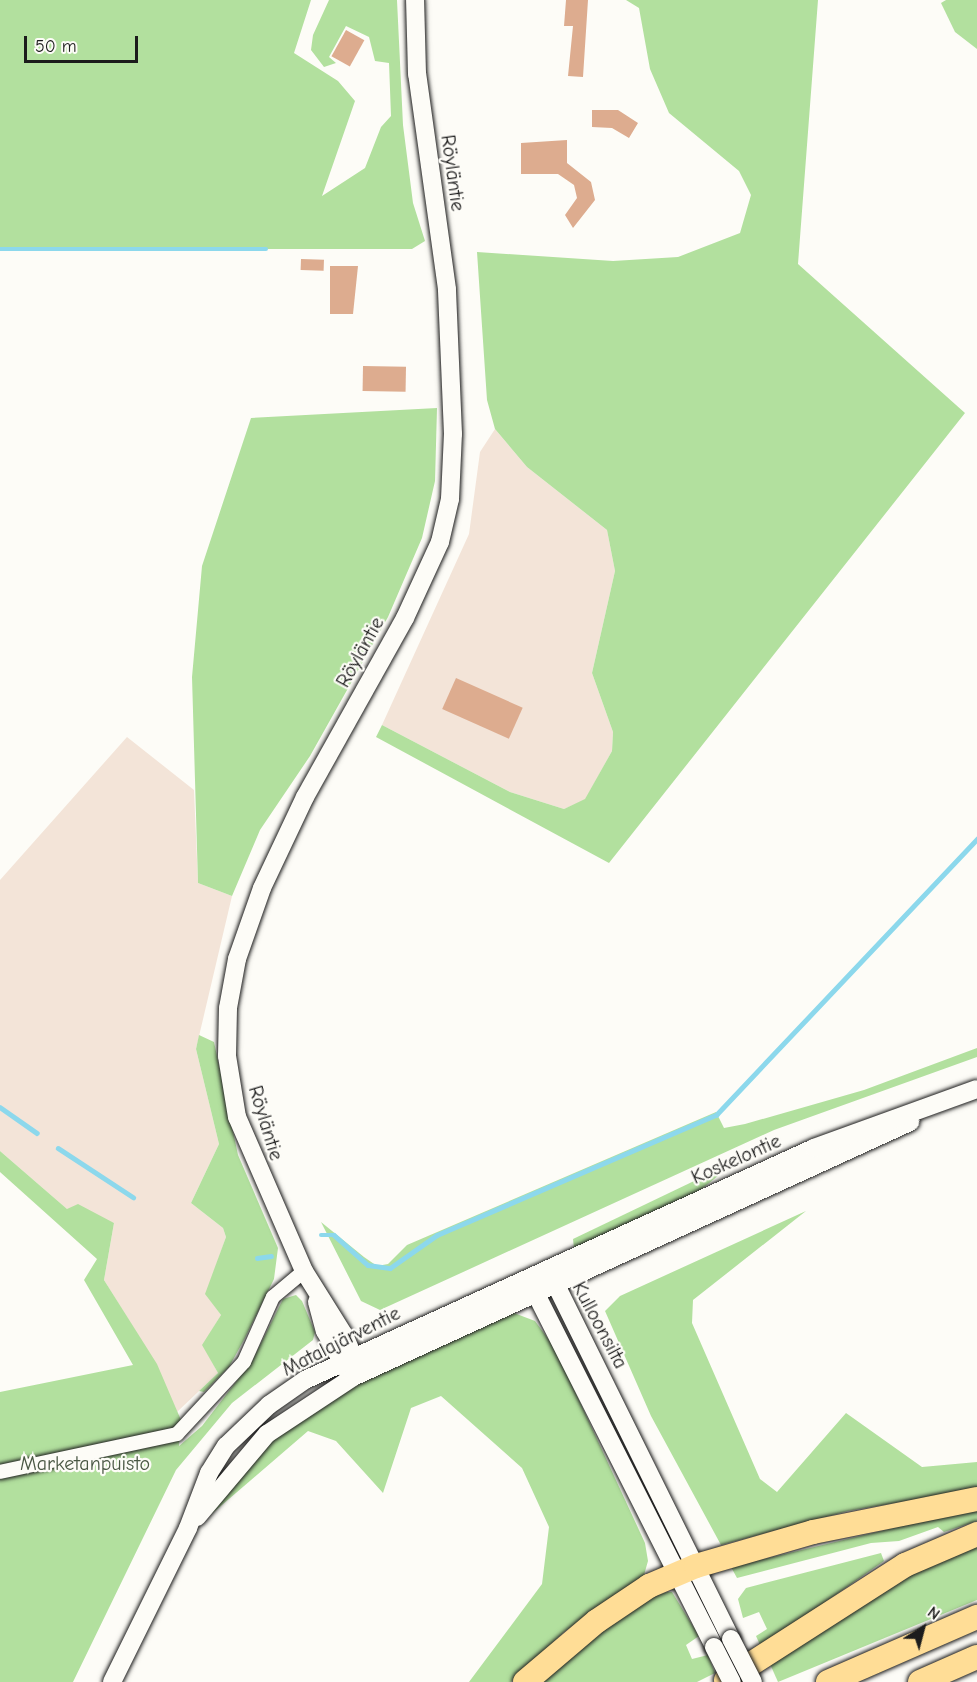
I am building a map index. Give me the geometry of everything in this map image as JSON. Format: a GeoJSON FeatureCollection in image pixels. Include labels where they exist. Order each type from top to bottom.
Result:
{"type":"FeatureCollection","features":[{"type":"Feature","properties":{"kind":"highway"},"geometry":{"type":"LineString","coordinates":[[525,1682],[597,1621],[686,1570],[813,1532],[977,1499]]}},
{"type":"Feature","properties":{"kind":"highway"},"geometry":{"type":"LineString","coordinates":[[723,1682],[905,1565],[977,1534]]}},
{"type":"Feature","properties":{"kind":"highway"},"geometry":{"type":"LineString","coordinates":[[828,1682],[977,1617]]}},
{"type":"Feature","properties":{"kind":"highway"},"geometry":{"type":"LineString","coordinates":[[920,1682],[977,1657]]}},
{"type":"Feature","properties":{"kind":"main road","name":"Röyläntie"},"geometry":{"type":"LineString","coordinates":[[346,1359],[304,1271],[237,1117],[227,1056],[228,1008],[237,959],[262,888],[305,797],[405,618],[440,542],[450,499],[448,299],[417,74],[416,0]]}},
{"type":"Feature","properties":{"kind":"main road","name":"Koskelontie"},"geometry":{"type":"LineString","coordinates":[[539,1273],[814,1148],[977,1089]]}},
{"type":"Feature","properties":{"kind":"main road","name":"Koskelontie"},"geometry":{"type":"LineString","coordinates":[[557,1287],[956,1097]]}},
{"type":"Feature","properties":{"kind":"main road","name":"Kulloonsilta"},"geometry":{"type":"LineString","coordinates":[[539,1273],[557,1287],[686,1570],[714,1647],[732,1682]]}},
{"type":"Feature","properties":{"kind":"main road"},"geometry":{"type":"LineString","coordinates":[[537,1296],[539,1273]]}},
{"type":"Feature","properties":{"kind":"main road","name":"Matalajärventie"},"geometry":{"type":"LineString","coordinates":[[112,1682],[188,1528],[202,1487],[226,1446],[268,1405],[346,1359],[539,1273]]}},
{"type":"Feature","properties":{"kind":"main road","name":"Matalajärventie"},"geometry":{"type":"LineString","coordinates":[[188,1528],[267,1434],[353,1377],[557,1287]]}},
{"type":"Feature","properties":{"kind":"main road","name":"Kulloonsilta"},"geometry":{"type":"LineString","coordinates":[[537,1296],[686,1570],[731,1639],[753,1682]]}},
{"type":"Feature","properties":{"kind":"main road"},"geometry":{"type":"LineString","coordinates":[[346,1359],[353,1377]]}},
{"type":"Feature","properties":{"kind":"street"},"geometry":{"type":"LineString","coordinates":[[0,1472],[177,1434],[244,1362],[273,1297],[304,1271]]}},
{"type":"Feature","properties":{"kind":"shaded area"},"geometry":{"type":"Polygon","coordinates":[[[495,429],[527,467],[607,530],[615,571],[592,673],[613,732],[612,751],[585,800],[564,809],[510,792],[382,725],[469,534],[480,452],[495,429]]]}},
{"type":"Feature","properties":{"kind":"shaded area"},"geometry":{"type":"Polygon","coordinates":[[[127,737],[194,790],[198,883],[232,896],[196,1049],[219,1144],[191,1203],[223,1228],[226,1237],[206,1294],[221,1315],[203,1345],[218,1373],[177,1412],[156,1364],[104,1280],[114,1223],[68,1210],[0,1151],[0,880],[127,737]]]}},
{"type":"Feature","properties":{"kind":"green space"},"geometry":{"type":"Polygon","coordinates":[[[0,0],[311,0],[294,53],[338,81],[355,101],[322,196],[365,168],[381,127],[391,116],[389,63],[375,61],[369,37],[346,26],[329,57],[336,63],[324,67],[311,50],[313,35],[329,0],[397,0],[403,125],[413,203],[425,241],[412,249],[0,249],[0,0]]]}},
{"type":"Feature","properties":{"kind":"green space"},"geometry":{"type":"Polygon","coordinates":[[[626,0],[818,0],[798,264],[965,413],[609,863],[376,737],[382,725],[510,792],[564,809],[585,799],[612,751],[613,732],[592,673],[615,571],[607,530],[527,467],[495,429],[487,400],[477,252],[613,261],[678,257],[740,233],[751,195],[739,171],[669,113],[650,69],[639,8],[626,0]]]}},
{"type":"Feature","properties":{"kind":"green space"},"geometry":{"type":"Polygon","coordinates":[[[946,0],[977,0],[977,49],[955,32],[941,3],[946,0]]]}},
{"type":"Feature","properties":{"kind":"green space"},"geometry":{"type":"Polygon","coordinates":[[[437,408],[435,481],[422,538],[388,617],[310,756],[260,830],[232,896],[198,883],[192,677],[202,566],[251,418],[437,408]]]}},
{"type":"Feature","properties":{"kind":"green space"},"geometry":{"type":"Polygon","coordinates":[[[199,1035],[214,1042],[238,1155],[278,1248],[274,1279],[245,1338],[229,1367],[204,1392],[199,1391],[218,1373],[202,1345],[221,1315],[205,1294],[226,1237],[223,1228],[191,1203],[219,1144],[196,1049],[199,1035]]]}},
{"type":"Feature","properties":{"kind":"green space"},"geometry":{"type":"Polygon","coordinates":[[[977,1048],[977,1057],[774,1130],[380,1310],[361,1301],[321,1222],[377,1266],[388,1264],[407,1245],[716,1112],[724,1128],[745,1124],[864,1090],[977,1048]]]}},
{"type":"Feature","properties":{"kind":"green space","name":"Marketanpuisto"},"geometry":{"type":"Polygon","coordinates":[[[0,1151],[67,1209],[78,1204],[114,1223],[104,1280],[157,1364],[181,1420],[179,1446],[202,1426],[252,1361],[283,1299],[296,1295],[302,1301],[315,1332],[313,1340],[232,1403],[176,1470],[73,1682],[0,1682],[0,1392],[133,1365],[84,1280],[97,1259],[0,1172],[0,1151]]]}},
{"type":"Feature","properties":{"kind":"green space"},"geometry":{"type":"Polygon","coordinates":[[[717,1170],[719,1175],[697,1193],[574,1248],[573,1239],[717,1170]]]}},
{"type":"Feature","properties":{"kind":"green space"},"geometry":{"type":"Polygon","coordinates":[[[806,1211],[693,1300],[692,1323],[760,1479],[777,1492],[846,1413],[922,1467],[977,1462],[977,1489],[848,1511],[721,1545],[651,1416],[605,1311],[620,1296],[806,1211]]]}},
{"type":"Feature","properties":{"kind":"green space"},"geometry":{"type":"Polygon","coordinates":[[[514,1313],[535,1321],[555,1348],[645,1543],[648,1561],[644,1575],[564,1632],[511,1682],[469,1682],[542,1584],[549,1527],[522,1468],[441,1396],[411,1408],[383,1493],[336,1441],[308,1431],[201,1523],[252,1456],[299,1417],[349,1387],[514,1313]]]}},
{"type":"Feature","properties":{"kind":"green space"},"geometry":{"type":"Polygon","coordinates":[[[977,1508],[977,1521],[944,1532],[938,1527],[899,1541],[871,1543],[737,1578],[731,1567],[977,1508]]]}},
{"type":"Feature","properties":{"kind":"green space"},"geometry":{"type":"Polygon","coordinates":[[[977,1544],[977,1600],[778,1682],[770,1664],[936,1560],[977,1544]]]}},
{"type":"Feature","properties":{"kind":"green space"},"geometry":{"type":"Polygon","coordinates":[[[881,1553],[884,1561],[761,1647],[756,1636],[767,1629],[759,1612],[743,1618],[738,1599],[746,1588],[881,1553]]]}},
{"type":"Feature","properties":{"kind":"green space"},"geometry":{"type":"Polygon","coordinates":[[[672,1592],[699,1636],[686,1645],[692,1659],[708,1655],[715,1673],[697,1682],[538,1682],[570,1653],[651,1597],[672,1592]]]}},
{"type":"Feature","properties":{"kind":"building"},"geometry":{"type":"Polygon","coordinates":[[[566,0],[588,0],[583,77],[568,76],[573,26],[564,26],[566,0]]]}},
{"type":"Feature","properties":{"kind":"building"},"geometry":{"type":"Polygon","coordinates":[[[346,30],[364,40],[350,66],[331,56],[346,30]]]}},
{"type":"Feature","properties":{"kind":"building"},"geometry":{"type":"Polygon","coordinates":[[[592,110],[618,110],[638,123],[629,138],[612,128],[592,127],[592,110]]]}},
{"type":"Feature","properties":{"kind":"building"},"geometry":{"type":"Polygon","coordinates":[[[567,140],[567,163],[591,182],[595,200],[573,228],[565,215],[577,198],[574,185],[558,174],[521,174],[521,143],[567,140]]]}},
{"type":"Feature","properties":{"kind":"building"},"geometry":{"type":"Polygon","coordinates":[[[301,259],[324,260],[324,271],[301,270],[301,259]]]}},
{"type":"Feature","properties":{"kind":"building"},"geometry":{"type":"Polygon","coordinates":[[[330,266],[358,266],[353,314],[330,314],[330,266]]]}},
{"type":"Feature","properties":{"kind":"building"},"geometry":{"type":"Polygon","coordinates":[[[363,366],[406,367],[406,392],[363,391],[363,366]]]}},
{"type":"Feature","properties":{"kind":"building"},"geometry":{"type":"Polygon","coordinates":[[[456,678],[523,708],[509,739],[442,709],[456,678]]]}},
{"type":"Feature","properties":{"kind":"waterway"},"geometry":{"type":"LineString","coordinates":[[0,249],[266,249]]}},
{"type":"Feature","properties":{"kind":"waterway"},"geometry":{"type":"LineString","coordinates":[[321,1235],[334,1235],[368,1265],[390,1268],[437,1235],[716,1115],[977,839]]}},
{"type":"Feature","properties":{"kind":"waterway"},"geometry":{"type":"LineString","coordinates":[[0,1107],[37,1133]]}},
{"type":"Feature","properties":{"kind":"waterway"},"geometry":{"type":"LineString","coordinates":[[58,1148],[133,1197]]}},
{"type":"Feature","properties":{"kind":"waterway"},"geometry":{"type":"LineString","coordinates":[[257,1258],[271,1256]]}}]}
